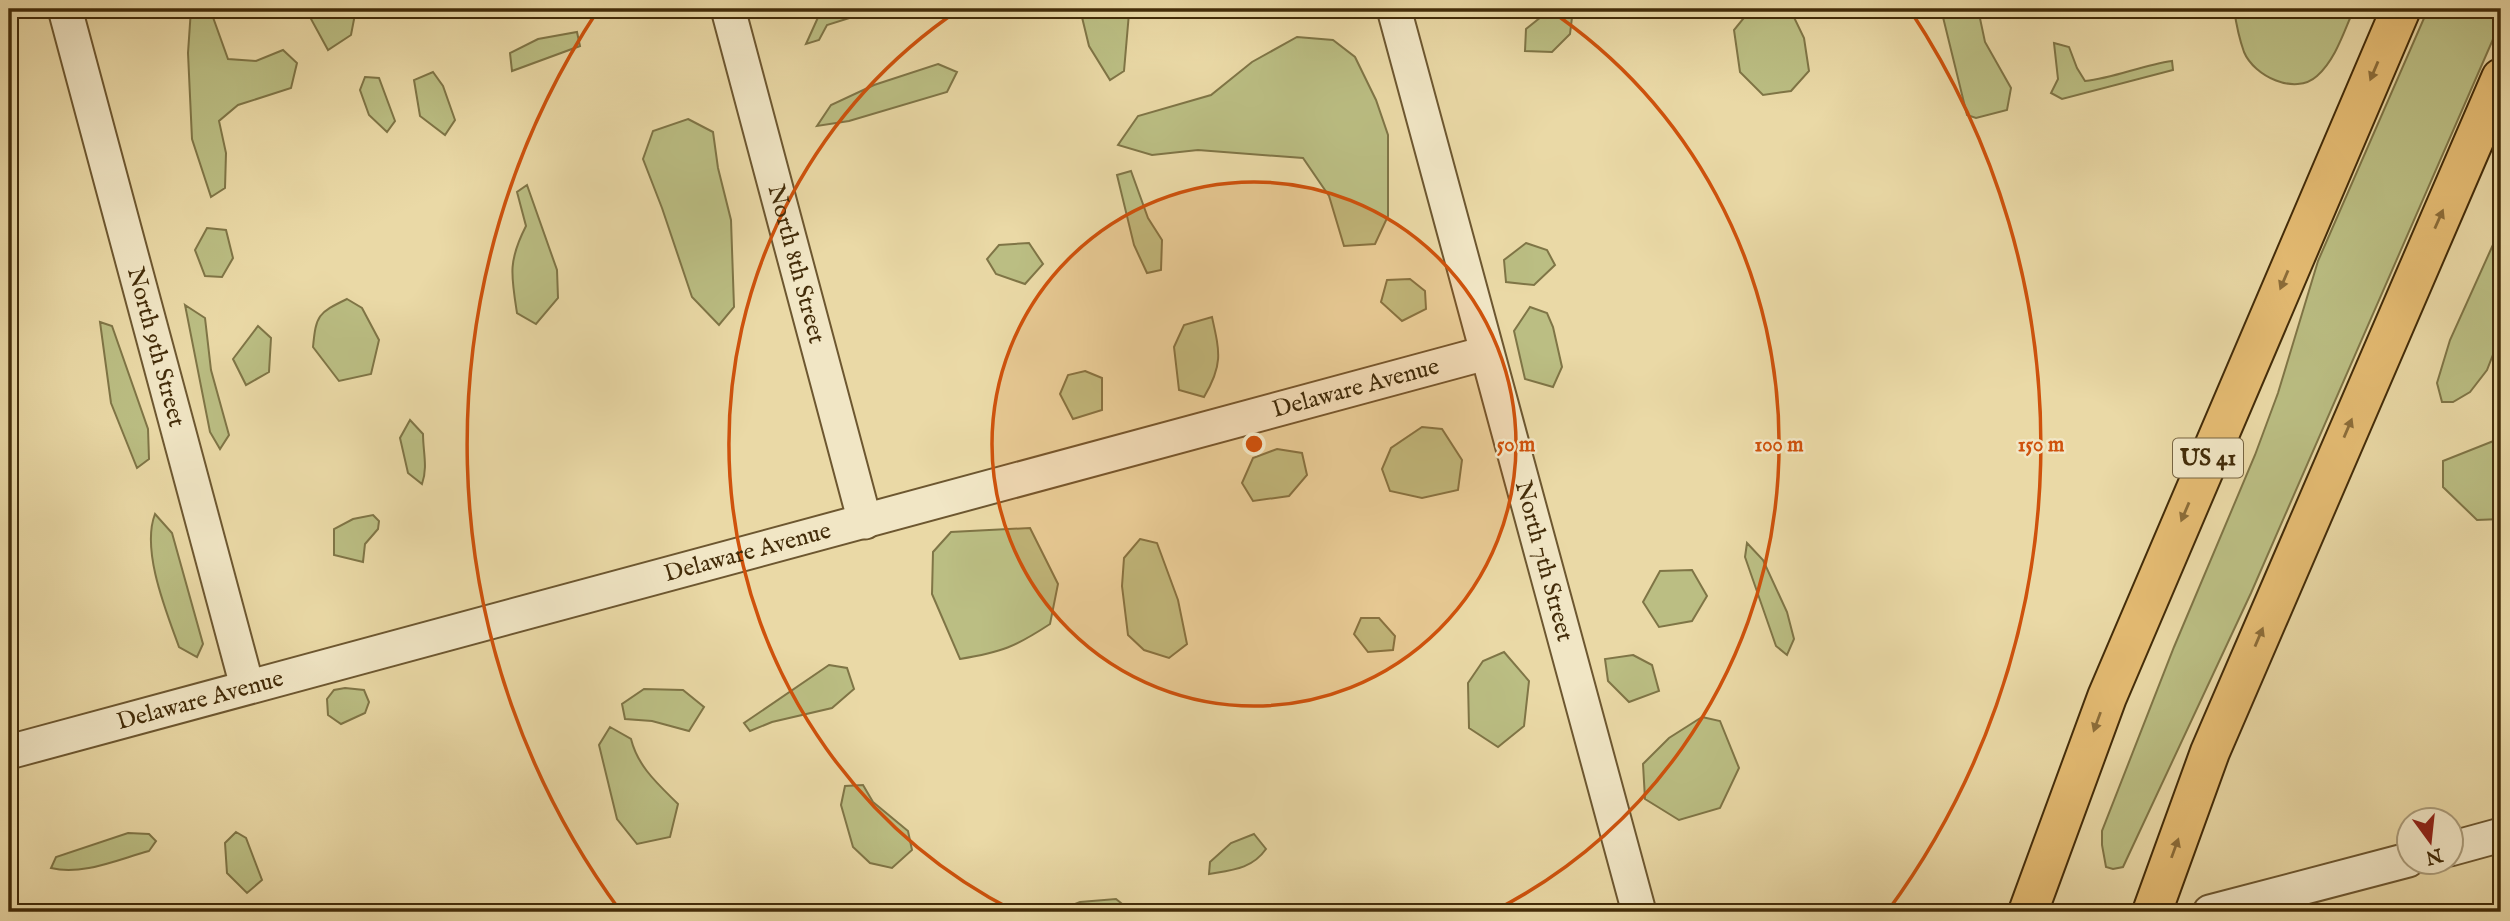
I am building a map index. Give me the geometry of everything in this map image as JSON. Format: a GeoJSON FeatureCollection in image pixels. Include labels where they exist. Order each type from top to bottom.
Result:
{"type":"FeatureCollection","features":[{"type":"Feature","properties":{"kind":"main road","name":"US 41"},"geometry":{"type":"LineString","coordinates":[[2028,912],[2107,697],[2401,9]]}},
{"type":"Feature","properties":{"kind":"main road"},"geometry":{"type":"LineString","coordinates":[[2152,912],[2210,752],[2501,78]]}},
{"type":"Feature","properties":{"kind":"street","name":"North 9th Street"},"geometry":{"type":"LineString","coordinates":[[65,9],[247,686]]}},
{"type":"Feature","properties":{"kind":"street","name":"North 8th Street"},"geometry":{"type":"LineString","coordinates":[[728,9],[864,522]]}},
{"type":"Feature","properties":{"kind":"street","name":"North 7th Street"},"geometry":{"type":"LineString","coordinates":[[1394,9],[1639,912]]}},
{"type":"Feature","properties":{"kind":"street","name":"Delaware Avenue"},"geometry":{"type":"LineString","coordinates":[[9,752],[1486,352]]}},
{"type":"Feature","properties":{"kind":"street"},"geometry":{"type":"LineString","coordinates":[[2464,845],[2501,835]]}},
{"type":"Feature","properties":{"kind":"street"},"geometry":{"type":"LineString","coordinates":[[2228,910],[2394,864]]}},
{"type":"Feature","properties":{"kind":"green space"},"geometry":{"type":"Polygon","coordinates":[[[191,9],[210,9],[228,59],[256,61],[283,50],[297,63],[291,88],[238,105],[219,121],[226,153],[225,188],[211,197],[192,139],[188,53],[191,9]]]}},
{"type":"Feature","properties":{"kind":"green space"},"geometry":{"type":"Polygon","coordinates":[[[309,9],[356,9],[351,35],[328,50],[311,19],[309,9]]]}},
{"type":"Feature","properties":{"kind":"green space"},"geometry":{"type":"Polygon","coordinates":[[[826,9],[878,9],[827,25],[819,40],[806,44],[820,13],[826,9]]]}},
{"type":"Feature","properties":{"kind":"green space"},"geometry":{"type":"Polygon","coordinates":[[[1080,9],[1132,9],[1129,13],[1124,71],[1110,80],[1089,46],[1080,9]]]}},
{"type":"Feature","properties":{"kind":"green space"},"geometry":{"type":"Polygon","coordinates":[[[1551,9],[1573,9],[1570,34],[1552,52],[1525,51],[1526,29],[1551,9]]]}},
{"type":"Feature","properties":{"kind":"green space"},"geometry":{"type":"Polygon","coordinates":[[[1751,9],[1790,9],[1804,38],[1809,71],[1791,91],[1763,95],[1740,72],[1734,30],[1751,9]]]}},
{"type":"Feature","properties":{"kind":"green space"},"geometry":{"type":"Polygon","coordinates":[[[1941,9],[1978,9],[1985,42],[2011,88],[2007,110],[1976,118],[1967,115],[1941,9]]]}},
{"type":"Feature","properties":{"kind":"green space"},"geometry":{"type":"Polygon","coordinates":[[[2234,9],[2354,9],[2339,44],[2324,69],[2308,82],[2287,84],[2266,75],[2249,61],[2244,52],[2234,9]]]}},
{"type":"Feature","properties":{"kind":"green space"},"geometry":{"type":"Polygon","coordinates":[[[2428,9],[2501,9],[2501,21],[2251,593],[2123,867],[2106,867],[2102,831],[2174,647],[2255,455],[2278,393],[2318,261],[2428,9]]]}},
{"type":"Feature","properties":{"kind":"green space"},"geometry":{"type":"Polygon","coordinates":[[[577,32],[580,46],[512,71],[510,53],[538,39],[577,32]]]}},
{"type":"Feature","properties":{"kind":"green space"},"geometry":{"type":"Polygon","coordinates":[[[1297,37],[1333,40],[1355,57],[1376,100],[1388,135],[1388,216],[1375,244],[1344,246],[1329,196],[1303,158],[1198,150],[1152,155],[1118,145],[1138,116],[1211,95],[1252,62],[1297,37]]]}},
{"type":"Feature","properties":{"kind":"green space"},"geometry":{"type":"Polygon","coordinates":[[[2054,43],[2069,47],[2085,81],[2172,61],[2173,70],[2062,99],[2051,93],[2058,79],[2054,43]]]}},
{"type":"Feature","properties":{"kind":"green space"},"geometry":{"type":"Polygon","coordinates":[[[938,64],[957,72],[947,92],[849,121],[817,126],[831,105],[874,85],[938,64]]]}},
{"type":"Feature","properties":{"kind":"green space"},"geometry":{"type":"Polygon","coordinates":[[[433,72],[443,86],[455,120],[445,135],[420,116],[414,80],[433,72]]]}},
{"type":"Feature","properties":{"kind":"green space"},"geometry":{"type":"Polygon","coordinates":[[[365,77],[379,78],[395,121],[387,132],[369,115],[360,90],[365,77]]]}},
{"type":"Feature","properties":{"kind":"green space"},"geometry":{"type":"Polygon","coordinates":[[[688,119],[713,132],[718,168],[731,220],[734,307],[719,325],[692,297],[643,159],[653,131],[688,119]]]}},
{"type":"Feature","properties":{"kind":"green space"},"geometry":{"type":"Polygon","coordinates":[[[1131,171],[1148,218],[1162,240],[1161,270],[1147,273],[1134,245],[1117,175],[1131,171]]]}},
{"type":"Feature","properties":{"kind":"green space"},"geometry":{"type":"Polygon","coordinates":[[[527,185],[557,270],[558,298],[536,324],[517,313],[512,278],[516,249],[526,226],[517,192],[527,185]]]}},
{"type":"Feature","properties":{"kind":"green space"},"geometry":{"type":"Polygon","coordinates":[[[2501,227],[2501,334],[2487,370],[2470,392],[2453,402],[2442,402],[2437,383],[2450,340],[2501,227]]]}},
{"type":"Feature","properties":{"kind":"green space"},"geometry":{"type":"Polygon","coordinates":[[[207,228],[226,230],[233,258],[222,277],[205,276],[195,250],[207,228]]]}},
{"type":"Feature","properties":{"kind":"green space"},"geometry":{"type":"Polygon","coordinates":[[[1029,243],[1043,264],[1025,284],[996,274],[987,259],[999,245],[1029,243]]]}},
{"type":"Feature","properties":{"kind":"green space"},"geometry":{"type":"Polygon","coordinates":[[[1526,243],[1547,250],[1555,265],[1534,285],[1506,282],[1504,260],[1526,243]]]}},
{"type":"Feature","properties":{"kind":"green space"},"geometry":{"type":"Polygon","coordinates":[[[1410,279],[1425,291],[1426,309],[1402,321],[1381,302],[1387,280],[1410,279]]]}},
{"type":"Feature","properties":{"kind":"green space"},"geometry":{"type":"Polygon","coordinates":[[[347,299],[362,308],[379,340],[371,374],[339,381],[313,347],[320,316],[347,299]]]}},
{"type":"Feature","properties":{"kind":"green space"},"geometry":{"type":"Polygon","coordinates":[[[185,305],[205,318],[211,370],[229,435],[220,449],[210,432],[185,305]]]}},
{"type":"Feature","properties":{"kind":"green space"},"geometry":{"type":"Polygon","coordinates":[[[1530,307],[1547,313],[1553,327],[1562,367],[1553,387],[1525,379],[1514,331],[1530,307]]]}},
{"type":"Feature","properties":{"kind":"green space"},"geometry":{"type":"Polygon","coordinates":[[[1212,317],[1218,358],[1214,376],[1204,397],[1179,390],[1174,347],[1184,325],[1212,317]]]}},
{"type":"Feature","properties":{"kind":"green space"},"geometry":{"type":"Polygon","coordinates":[[[100,322],[112,326],[148,429],[149,459],[137,468],[111,403],[100,322]]]}},
{"type":"Feature","properties":{"kind":"green space"},"geometry":{"type":"Polygon","coordinates":[[[258,326],[271,338],[269,372],[246,385],[233,359],[258,326]]]}},
{"type":"Feature","properties":{"kind":"green space"},"geometry":{"type":"Polygon","coordinates":[[[1085,371],[1102,378],[1102,410],[1073,419],[1060,394],[1068,375],[1085,371]]]}},
{"type":"Feature","properties":{"kind":"green space"},"geometry":{"type":"Polygon","coordinates":[[[410,420],[423,434],[425,465],[422,484],[408,473],[400,438],[410,420]]]}},
{"type":"Feature","properties":{"kind":"green space"},"geometry":{"type":"Polygon","coordinates":[[[1422,427],[1442,429],[1462,460],[1458,490],[1422,498],[1390,491],[1382,469],[1391,448],[1422,427]]]}},
{"type":"Feature","properties":{"kind":"green space"},"geometry":{"type":"Polygon","coordinates":[[[2501,438],[2501,519],[2477,520],[2443,487],[2443,461],[2501,438]]]}},
{"type":"Feature","properties":{"kind":"green space"},"geometry":{"type":"Polygon","coordinates":[[[1277,449],[1302,453],[1307,475],[1289,496],[1253,501],[1242,483],[1253,458],[1277,449]]]}},
{"type":"Feature","properties":{"kind":"green space"},"geometry":{"type":"Polygon","coordinates":[[[155,514],[172,533],[203,644],[197,657],[179,647],[162,599],[151,545],[155,514]]]}},
{"type":"Feature","properties":{"kind":"green space"},"geometry":{"type":"Polygon","coordinates":[[[373,515],[379,521],[378,529],[365,544],[363,562],[334,555],[334,529],[353,519],[373,515]]]}},
{"type":"Feature","properties":{"kind":"green space"},"geometry":{"type":"Polygon","coordinates":[[[1030,528],[1058,584],[1050,624],[1008,648],[960,659],[932,594],[933,552],[951,532],[1030,528]]]}},
{"type":"Feature","properties":{"kind":"green space"},"geometry":{"type":"Polygon","coordinates":[[[1140,539],[1157,543],[1178,600],[1187,644],[1169,658],[1144,650],[1128,635],[1122,586],[1124,558],[1140,539]]]}},
{"type":"Feature","properties":{"kind":"green space"},"geometry":{"type":"Polygon","coordinates":[[[1747,543],[1763,560],[1787,612],[1794,639],[1787,655],[1776,646],[1745,557],[1747,543]]]}},
{"type":"Feature","properties":{"kind":"green space"},"geometry":{"type":"Polygon","coordinates":[[[1692,570],[1707,596],[1692,621],[1659,627],[1643,602],[1660,571],[1692,570]]]}},
{"type":"Feature","properties":{"kind":"green space"},"geometry":{"type":"Polygon","coordinates":[[[1361,618],[1379,618],[1395,636],[1393,650],[1368,652],[1354,634],[1361,618]]]}},
{"type":"Feature","properties":{"kind":"green space"},"geometry":{"type":"Polygon","coordinates":[[[1504,652],[1529,681],[1524,726],[1498,747],[1469,728],[1468,683],[1483,661],[1504,652]]]}},
{"type":"Feature","properties":{"kind":"green space"},"geometry":{"type":"Polygon","coordinates":[[[1633,655],[1652,665],[1659,691],[1629,702],[1608,681],[1605,659],[1633,655]]]}},
{"type":"Feature","properties":{"kind":"green space"},"geometry":{"type":"Polygon","coordinates":[[[829,665],[847,668],[854,689],[832,708],[772,722],[750,731],[744,723],[829,665]]]}},
{"type":"Feature","properties":{"kind":"green space"},"geometry":{"type":"Polygon","coordinates":[[[644,689],[683,690],[704,707],[689,731],[652,721],[625,719],[622,704],[644,689]]]}},
{"type":"Feature","properties":{"kind":"green space"},"geometry":{"type":"Polygon","coordinates":[[[334,690],[364,690],[369,702],[365,713],[341,724],[328,715],[327,699],[334,690]]]}},
{"type":"Feature","properties":{"kind":"green space"},"geometry":{"type":"Polygon","coordinates":[[[1702,717],[1720,721],[1739,768],[1720,808],[1679,820],[1645,799],[1643,764],[1669,738],[1702,717]]]}},
{"type":"Feature","properties":{"kind":"green space"},"geometry":{"type":"Polygon","coordinates":[[[610,727],[631,739],[644,767],[678,804],[670,837],[637,844],[617,819],[599,745],[610,727]]]}},
{"type":"Feature","properties":{"kind":"green space"},"geometry":{"type":"Polygon","coordinates":[[[863,785],[873,802],[908,831],[912,850],[892,868],[870,863],[853,847],[841,805],[845,786],[863,785]]]}},
{"type":"Feature","properties":{"kind":"green space"},"geometry":{"type":"Polygon","coordinates":[[[236,832],[246,838],[262,880],[247,893],[227,873],[225,843],[236,832]]]}},
{"type":"Feature","properties":{"kind":"green space"},"geometry":{"type":"Polygon","coordinates":[[[128,833],[149,834],[156,841],[149,851],[100,866],[75,870],[51,868],[56,857],[128,833]]]}},
{"type":"Feature","properties":{"kind":"green space"},"geometry":{"type":"Polygon","coordinates":[[[1254,834],[1266,849],[1260,856],[1241,868],[1209,874],[1210,862],[1231,843],[1254,834]]]}},
{"type":"Feature","properties":{"kind":"green space"},"geometry":{"type":"Polygon","coordinates":[[[1116,899],[1132,912],[1055,912],[1080,902],[1116,899]]]}}]}
